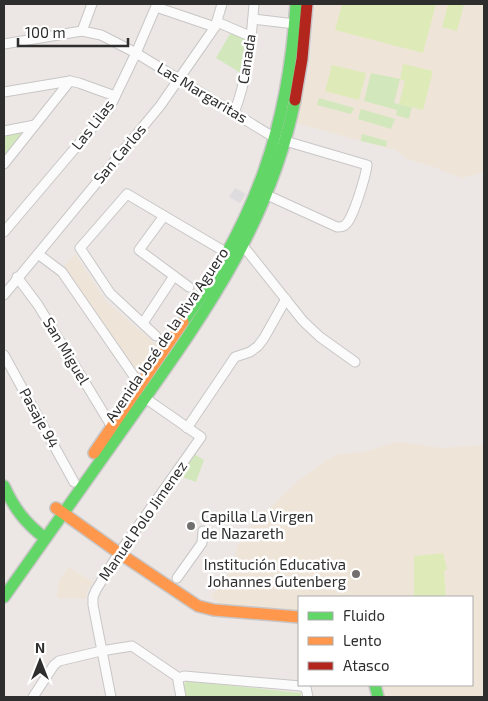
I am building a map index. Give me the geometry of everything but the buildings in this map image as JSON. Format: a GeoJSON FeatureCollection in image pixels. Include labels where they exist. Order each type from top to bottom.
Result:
{"type":"FeatureCollection","features":[{"type":"Feature","properties":{"kind":"main road","name":"Avenida José de la Riva Aguero"},"geometry":{"type":"LineString","coordinates":[[296,4],[301,24]]}},
{"type":"Feature","properties":{"kind":"main road","name":"Avenida José de la Riva Aguero"},"geometry":{"type":"LineString","coordinates":[[62,506],[74,482],[95,460],[112,427],[210,283],[239,232],[280,139],[299,85],[301,24],[307,4]]}},
{"type":"Feature","properties":{"kind":"main road","name":"Avenida José de la Riva Aguero"},"geometry":{"type":"LineString","coordinates":[[4,580],[41,535],[95,460],[145,398],[200,318],[244,246],[267,195],[280,139]]}},
{"type":"Feature","properties":{"kind":"main road"},"geometry":{"type":"LineString","coordinates":[[4,486],[18,514],[32,529],[41,535]]}},
{"type":"Feature","properties":{"kind":"main road"},"geometry":{"type":"LineString","coordinates":[[62,506],[122,550],[174,582],[198,606],[214,610],[298,617]]}},
{"type":"Feature","properties":{"kind":"main road","name":"Avenida José de la Riva Aguero"},"geometry":{"type":"LineString","coordinates":[[4,596],[41,535]]}},
{"type":"Feature","properties":{"kind":"street"},"geometry":{"type":"LineString","coordinates":[[82,31],[92,4]]}},
{"type":"Feature","properties":{"kind":"street","name":"San Carlos"},"geometry":{"type":"LineString","coordinates":[[4,295],[160,106],[216,25],[222,4]]}},
{"type":"Feature","properties":{"kind":"street","name":"Canada"},"geometry":{"type":"LineString","coordinates":[[234,113],[243,90],[252,37],[254,4]]}},
{"type":"Feature","properties":{"kind":"street"},"geometry":{"type":"LineString","coordinates":[[157,6],[252,37]]}},
{"type":"Feature","properties":{"kind":"street","name":"Las Lilas"},"geometry":{"type":"LineString","coordinates":[[4,232],[110,107],[157,6]]}},
{"type":"Feature","properties":{"kind":"street"},"geometry":{"type":"LineString","coordinates":[[253,19],[301,24]]}},
{"type":"Feature","properties":{"kind":"street","name":"Las Margaritas"},"geometry":{"type":"LineString","coordinates":[[4,44],[82,31],[102,35],[136,53],[280,139],[366,165],[352,215],[347,224],[342,227],[337,227],[267,195]]}},
{"type":"Feature","properties":{"kind":"street"},"geometry":{"type":"LineString","coordinates":[[4,92],[70,81],[115,96]]}},
{"type":"Feature","properties":{"kind":"street"},"geometry":{"type":"LineString","coordinates":[[4,164],[70,81]]}},
{"type":"Feature","properties":{"kind":"street"},"geometry":{"type":"LineString","coordinates":[[4,131],[35,125]]}},
{"type":"Feature","properties":{"kind":"street"},"geometry":{"type":"LineString","coordinates":[[156,336],[110,293],[80,248],[127,194],[228,253]]}},
{"type":"Feature","properties":{"kind":"street"},"geometry":{"type":"LineString","coordinates":[[164,216],[139,250],[190,287]]}},
{"type":"Feature","properties":{"kind":"street"},"geometry":{"type":"LineString","coordinates":[[244,246],[303,321],[320,337],[354,362]]}},
{"type":"Feature","properties":{"kind":"street"},"geometry":{"type":"LineString","coordinates":[[38,254],[62,272],[140,385]]}},
{"type":"Feature","properties":{"kind":"street"},"geometry":{"type":"LineString","coordinates":[[143,323],[174,276]]}},
{"type":"Feature","properties":{"kind":"street","name":"San Miguel"},"geometry":{"type":"LineString","coordinates":[[17,277],[38,305],[112,427]]}},
{"type":"Feature","properties":{"kind":"street"},"geometry":{"type":"LineString","coordinates":[[145,398],[187,428],[235,357],[250,352],[264,338],[286,299]]}},
{"type":"Feature","properties":{"kind":"street","name":"Pasaje 94"},"geometry":{"type":"LineString","coordinates":[[4,355],[74,482]]}},
{"type":"Feature","properties":{"kind":"street","name":"Manuel Polo Jimenez"},"geometry":{"type":"LineString","coordinates":[[111,697],[101,651],[93,597],[122,550],[201,437],[187,428]]}},
{"type":"Feature","properties":{"kind":"street"},"geometry":{"type":"LineString","coordinates":[[174,582],[202,543],[203,531]]}},
{"type":"Feature","properties":{"kind":"street"},"geometry":{"type":"LineString","coordinates":[[33,697],[54,665],[59,661],[128,646],[136,647],[179,678]]}},
{"type":"Feature","properties":{"kind":"street"},"geometry":{"type":"LineString","coordinates":[[179,678],[184,676],[298,686]]}},
{"type":"Feature","properties":{"kind":"street"},"geometry":{"type":"LineString","coordinates":[[179,678],[178,682],[182,697]]}},
{"type":"Feature","properties":{"kind":"street"},"geometry":{"type":"LineString","coordinates":[[41,686],[43,697]]}},
{"type":"Feature","properties":{"kind":"street"},"geometry":{"type":"LineString","coordinates":[[301,686],[306,688],[308,697]]}},
{"type":"Feature","properties":{"kind":"shaded area"},"geometry":{"type":"Polygon","coordinates":[[[315,4],[484,4],[484,172],[462,178],[407,159],[395,150],[296,123],[309,70],[315,4]]]}},
{"type":"Feature","properties":{"kind":"shaded area"},"geometry":{"type":"Polygon","coordinates":[[[235,188],[246,194],[240,203],[229,197],[235,188]]]}},
{"type":"Feature","properties":{"kind":"shaded area"},"geometry":{"type":"Polygon","coordinates":[[[75,254],[106,302],[157,345],[138,375],[64,267],[75,254]]]}},
{"type":"Feature","properties":{"kind":"shaded area","name":"Institución Educativa Johannes Gutenberg"},"geometry":{"type":"Polygon","coordinates":[[[398,442],[442,448],[484,445],[484,697],[383,697],[381,686],[473,686],[473,596],[298,596],[298,611],[223,606],[211,596],[233,568],[237,546],[247,530],[297,482],[328,459],[339,454],[363,452],[398,442]]]}},
{"type":"Feature","properties":{"kind":"shaded area"},"geometry":{"type":"Polygon","coordinates":[[[69,567],[93,582],[87,591],[86,599],[57,598],[59,580],[69,567]]]}},
{"type":"Feature","properties":{"kind":"green space"},"geometry":{"type":"Polygon","coordinates":[[[342,4],[436,4],[423,53],[335,30],[342,4]]]}},
{"type":"Feature","properties":{"kind":"green space"},"geometry":{"type":"Polygon","coordinates":[[[448,4],[464,4],[457,31],[442,27],[448,4]]]}},
{"type":"Feature","properties":{"kind":"green space"},"geometry":{"type":"Polygon","coordinates":[[[231,32],[247,40],[244,75],[216,58],[231,32]]]}},
{"type":"Feature","properties":{"kind":"green space"},"geometry":{"type":"Polygon","coordinates":[[[403,64],[433,71],[423,110],[399,104],[405,81],[400,79],[403,64]]]}},
{"type":"Feature","properties":{"kind":"green space"},"geometry":{"type":"Polygon","coordinates":[[[332,65],[366,73],[359,100],[325,91],[332,65]]]}},
{"type":"Feature","properties":{"kind":"green space"},"geometry":{"type":"Polygon","coordinates":[[[371,73],[400,79],[394,103],[412,107],[409,119],[396,115],[397,110],[364,101],[371,73]]]}},
{"type":"Feature","properties":{"kind":"green space"},"geometry":{"type":"Polygon","coordinates":[[[319,98],[354,108],[351,114],[317,105],[319,98]]]}},
{"type":"Feature","properties":{"kind":"green space"},"geometry":{"type":"Polygon","coordinates":[[[361,109],[395,119],[391,129],[358,119],[361,109]]]}},
{"type":"Feature","properties":{"kind":"green space"},"geometry":{"type":"Polygon","coordinates":[[[25,131],[4,157],[4,132],[25,131]]]}},
{"type":"Feature","properties":{"kind":"green space"},"geometry":{"type":"Polygon","coordinates":[[[362,134],[387,141],[386,147],[361,141],[362,134]]]}},
{"type":"Feature","properties":{"kind":"green space"},"geometry":{"type":"Polygon","coordinates":[[[194,454],[204,460],[196,482],[179,476],[194,454]]]}},
{"type":"Feature","properties":{"kind":"green space"},"geometry":{"type":"Polygon","coordinates":[[[443,553],[447,569],[444,571],[446,595],[414,596],[414,556],[443,553]]]}},
{"type":"Feature","properties":{"kind":"green space"},"geometry":{"type":"Polygon","coordinates":[[[187,681],[301,693],[301,697],[186,697],[183,685],[187,681]]]}},
{"type":"Feature","properties":{"kind":"traffic: fast"},"geometry":{"type":"LineString","coordinates":[[183,322],[230,247],[249,209],[264,171],[276,132],[285,92],[292,49],[296,4]]}},
{"type":"Feature","properties":{"kind":"traffic: fast"},"geometry":{"type":"LineString","coordinates":[[4,597],[190,334],[213,298],[234,261],[270,184],[284,143],[295,100]]}},
{"type":"Feature","properties":{"kind":"traffic: fast"},"geometry":{"type":"LineString","coordinates":[[4,486],[21,515],[45,538]]}},
{"type":"Feature","properties":{"kind":"traffic: fast"},"geometry":{"type":"LineString","coordinates":[[375,686],[378,697]]}},
{"type":"Feature","properties":{"kind":"traffic: slow"},"geometry":{"type":"LineString","coordinates":[[94,453],[183,322]]}},
{"type":"Feature","properties":{"kind":"traffic: slow"},"geometry":{"type":"LineString","coordinates":[[56,508],[198,606],[214,610],[298,617]]}},
{"type":"Feature","properties":{"kind":"traffic: jam"},"geometry":{"type":"LineString","coordinates":[[295,100],[302,59],[307,4]]}},
{"type":"Feature","properties":{"kind":"place","name":"Capilla La Virgen de Nazareth"},"geometry":{"type":"Point","coordinates":[191,526]}},
{"type":"Feature","properties":{"kind":"place","name":"Institución Educativa Johannes Gutenberg"},"geometry":{"type":"Point","coordinates":[356,574]}}]}
